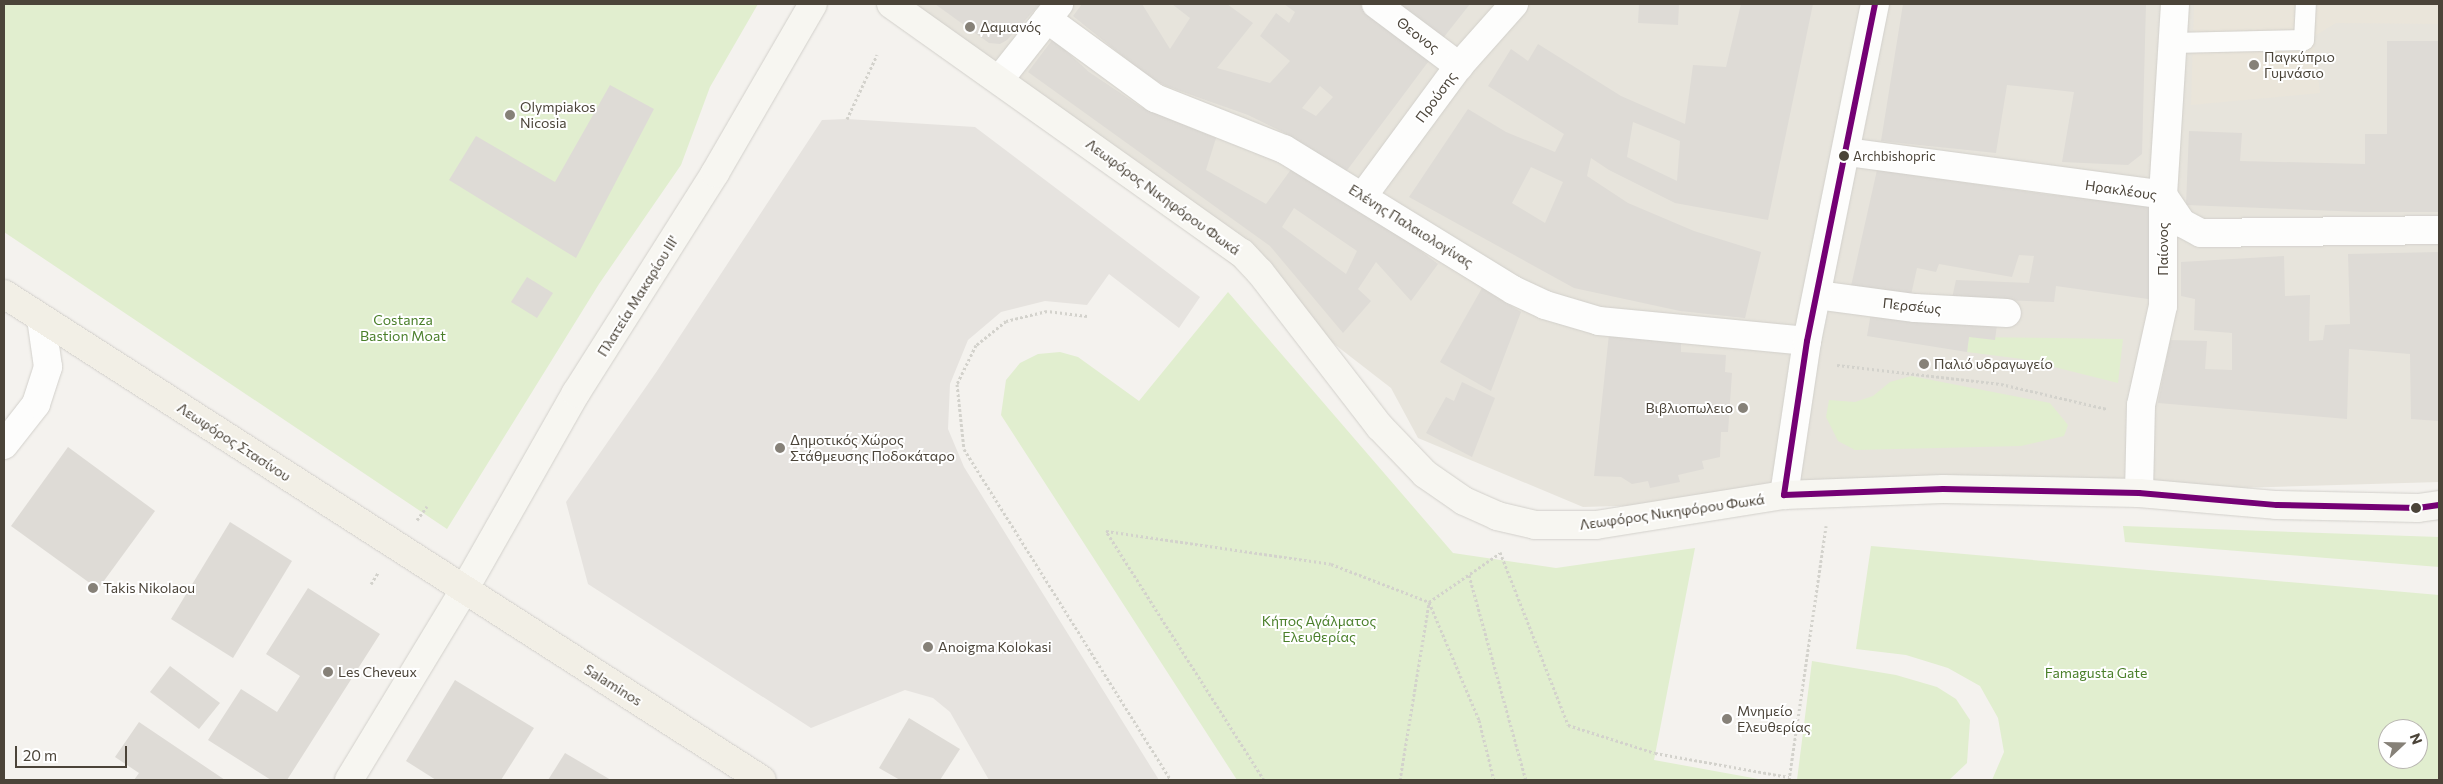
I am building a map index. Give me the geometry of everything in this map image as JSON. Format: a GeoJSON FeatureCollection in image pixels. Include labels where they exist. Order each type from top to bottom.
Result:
{"type":"FeatureCollection","features":[{"type":"Feature","properties":{"kind":"main road","name":"Λεωφόρος Στασίνου"},"geometry":{"type":"LineString","coordinates":[[4,294],[464,590]]}},
{"type":"Feature","properties":{"kind":"main road","name":"Salaminos"},"geometry":{"type":"LineString","coordinates":[[464,590],[762,780]]}},
{"type":"Feature","properties":{"kind":"street","name":"Πλατεία Μακαρίου ΙΙΙ'"},"geometry":{"type":"LineString","coordinates":[[349,780],[464,590],[576,392],[715,173],[813,4]]}},
{"type":"Feature","properties":{"kind":"street","name":"Λεωφόρος Νικηφόρου Φωκά"},"geometry":{"type":"LineString","coordinates":[[891,4],[1242,253],[1266,280],[1380,427],[1425,474],[1464,501],[1485,510],[1535,525],[1581,526],[1784,495],[1943,489],[2140,493],[2277,505],[2418,508],[2439,505]]}},
{"type":"Feature","properties":{"kind":"street","name":"Θεονος"},"geometry":{"type":"LineString","coordinates":[[1376,4],[1459,66]]}},
{"type":"Feature","properties":{"kind":"street","name":"Προύσης"},"geometry":{"type":"LineString","coordinates":[[1363,196],[1459,66],[1514,4]]}},
{"type":"Feature","properties":{"kind":"street"},"geometry":{"type":"LineString","coordinates":[[1784,495],[1808,341],[1875,4]]}},
{"type":"Feature","properties":{"kind":"street","name":"Παίονος"},"geometry":{"type":"LineString","coordinates":[[2140,493],[2141,405],[2163,306],[2163,195],[2175,4]]}},
{"type":"Feature","properties":{"kind":"street"},"geometry":{"type":"LineString","coordinates":[[999,80],[1053,12]]}},
{"type":"Feature","properties":{"kind":"street","name":"Ελένης Παλαιολογίνας"},"geometry":{"type":"LineString","coordinates":[[1053,12],[1155,98],[1284,150],[1363,196],[1513,290],[1569,314],[1608,322],[1808,341]]}},
{"type":"Feature","properties":{"kind":"street","name":"Ηρακλέους"},"geometry":{"type":"LineString","coordinates":[[1847,152],[2163,195],[2182,223],[2201,233],[2439,230]]}},
{"type":"Feature","properties":{"kind":"street","name":"Περσέως"},"geometry":{"type":"LineString","coordinates":[[1817,295],[1915,308],[2006,313]]}},
{"type":"Feature","properties":{"kind":"street"},"geometry":{"type":"LineString","coordinates":[[4,445],[36,404],[48,366],[41,318]]}},
{"type":"Feature","properties":{"kind":"lane"},"geometry":{"type":"LineString","coordinates":[[2173,43],[2304,40],[2306,4]]}},
{"type":"Feature","properties":{"kind":"path"},"geometry":{"type":"LineString","coordinates":[[847,119],[877,55]]}},
{"type":"Feature","properties":{"kind":"path"},"geometry":{"type":"LineString","coordinates":[[1087,316],[1046,311],[1006,321],[976,345],[957,384],[964,449],[1171,780]]}},
{"type":"Feature","properties":{"kind":"path"},"geometry":{"type":"LineString","coordinates":[[1830,364],[2001,384],[2141,418]]}},
{"type":"Feature","properties":{"kind":"path"},"geometry":{"type":"LineString","coordinates":[[1485,510],[1568,725],[1655,753],[1789,778],[1827,520]]}},
{"type":"Feature","properties":{"kind":"path"},"geometry":{"type":"LineString","coordinates":[[1264,780],[1106,531],[1331,564],[1429,602],[1479,720],[1494,780]]}},
{"type":"Feature","properties":{"kind":"path"},"geometry":{"type":"LineString","coordinates":[[1400,780],[1429,602],[1500,553]]}},
{"type":"Feature","properties":{"kind":"path"},"geometry":{"type":"LineString","coordinates":[[1468,575],[1526,780]]}},
{"type":"Feature","properties":{"kind":"shaded area"},"geometry":{"type":"Polygon","coordinates":[[[896,4],[2439,4],[2439,482],[1583,507],[1418,438],[1391,388],[896,4]]]}},
{"type":"Feature","properties":{"kind":"shaded area","name":"Παγκύπριο Γυμνάσιο"},"geometry":{"type":"Polygon","coordinates":[[[2194,4],[2439,4],[2439,24],[2336,23],[2313,37],[2320,93],[2191,105],[2194,4]]]}},
{"type":"Feature","properties":{"kind":"shaded area","name":"Δημοτικός Χώρος Στάθμευσης Ποδοκάταρο"},"geometry":{"type":"Polygon","coordinates":[[[847,119],[975,127],[1200,297],[1179,328],[1109,274],[1087,305],[1045,301],[1001,312],[968,340],[950,384],[948,429],[964,467],[1159,780],[989,780],[950,712],[933,698],[905,690],[811,728],[588,584],[566,502],[657,371],[822,120],[847,119]]]}},
{"type":"Feature","properties":{"kind":"green space","name":"Costanza Bastion Moat"},"geometry":{"type":"Polygon","coordinates":[[[4,4],[758,4],[710,87],[681,165],[599,284],[447,529],[4,232],[4,4]]]}},
{"type":"Feature","properties":{"kind":"green space","name":"Κήπος Αγάλματος Ελευθερίας"},"geometry":{"type":"Polygon","coordinates":[[[1228,292],[1453,553],[1556,568],[1695,548],[1654,760],[1764,780],[1237,780],[1001,415],[1006,380],[1020,363],[1038,354],[1060,352],[1078,357],[1139,401],[1228,292]]]}},
{"type":"Feature","properties":{"kind":"green space"},"geometry":{"type":"Polygon","coordinates":[[[1969,337],[2123,339],[2118,383],[2022,359],[1967,352],[1969,337]]]}},
{"type":"Feature","properties":{"kind":"green space"},"geometry":{"type":"Polygon","coordinates":[[[1911,376],[2050,403],[2068,425],[2064,436],[2021,446],[1855,450],[1838,441],[1826,417],[1829,400],[1855,402],[1873,396],[1890,382],[1911,376]]]}},
{"type":"Feature","properties":{"kind":"green space"},"geometry":{"type":"Polygon","coordinates":[[[2123,526],[2439,537],[2439,567],[2125,542],[2123,526]]]}},
{"type":"Feature","properties":{"kind":"green space","name":"Famagusta Gate"},"geometry":{"type":"Polygon","coordinates":[[[1871,546],[2439,595],[2439,780],[1992,780],[2004,752],[1998,718],[1980,686],[1948,668],[1906,655],[1856,649],[1871,546]]]}},
{"type":"Feature","properties":{"kind":"green space"},"geometry":{"type":"Polygon","coordinates":[[[1812,661],[1896,675],[1937,687],[1956,699],[1970,720],[1967,763],[1949,780],[1797,780],[1812,661]]]}},
{"type":"Feature","properties":{"kind":"building"},"geometry":{"type":"Polygon","coordinates":[[[935,4],[1040,4],[1007,40],[1000,44],[989,43],[935,4]]]}},
{"type":"Feature","properties":{"kind":"building"},"geometry":{"type":"Polygon","coordinates":[[[1082,4],[1142,4],[1170,49],[1190,18],[1172,4],[1227,4],[1253,23],[1217,68],[1270,83],[1290,61],[1260,36],[1276,13],[1289,23],[1295,12],[1284,4],[1360,4],[1431,58],[1345,173],[1283,132],[1248,115],[1166,86],[1146,75],[1073,16],[1082,4]],[[1320,86],[1302,108],[1316,116],[1333,97],[1320,86]]]}},
{"type":"Feature","properties":{"kind":"building"},"geometry":{"type":"Polygon","coordinates":[[[1390,4],[1470,4],[1440,42],[1390,4]]]}},
{"type":"Feature","properties":{"kind":"building"},"geometry":{"type":"Polygon","coordinates":[[[1639,4],[1679,4],[1678,25],[1638,23],[1639,4]]]}},
{"type":"Feature","properties":{"kind":"building"},"geometry":{"type":"Polygon","coordinates":[[[1741,4],[1813,4],[1768,220],[1675,203],[1609,170],[1591,158],[1587,176],[1628,203],[1694,231],[1761,252],[1745,318],[1680,311],[1574,288],[1409,197],[1468,109],[1506,132],[1555,152],[1564,134],[1488,86],[1511,49],[1528,61],[1538,44],[1621,96],[1685,124],[1693,65],[1726,67],[1741,4]],[[1633,122],[1627,157],[1677,181],[1680,141],[1633,122]],[[1531,167],[1512,203],[1545,223],[1563,182],[1531,167]]]}},
{"type":"Feature","properties":{"kind":"building"},"geometry":{"type":"Polygon","coordinates":[[[1903,4],[2146,4],[2142,154],[2128,165],[2062,162],[2074,92],[2007,85],[1996,153],[1881,141],[1903,4]]]}},
{"type":"Feature","properties":{"kind":"building"},"geometry":{"type":"Polygon","coordinates":[[[1053,39],[1089,72],[1141,107],[1216,138],[1206,170],[1266,204],[1292,168],[1394,231],[1438,264],[1411,301],[1376,262],[1358,289],[1371,301],[1343,333],[1270,246],[1028,72],[1053,39]],[[1294,208],[1282,227],[1346,274],[1357,251],[1294,208]]]}},
{"type":"Feature","properties":{"kind":"building"},"geometry":{"type":"Polygon","coordinates":[[[2387,41],[2439,41],[2439,212],[2364,212],[2186,205],[2189,131],[2242,133],[2240,161],[2365,164],[2365,134],[2387,134],[2387,41]]]}},
{"type":"Feature","properties":{"kind":"building"},"geometry":{"type":"Polygon","coordinates":[[[610,85],[654,109],[576,258],[449,180],[476,136],[555,182],[610,85]]]}},
{"type":"Feature","properties":{"kind":"building"},"geometry":{"type":"Polygon","coordinates":[[[1877,170],[2044,194],[2162,207],[2155,300],[2056,286],[2054,302],[1952,298],[1956,280],[2029,283],[2034,256],[2019,255],[2012,277],[1939,264],[1936,272],[1917,268],[1911,295],[1851,286],[1877,170]]]}},
{"type":"Feature","properties":{"kind":"building"},"geometry":{"type":"Polygon","coordinates":[[[2439,252],[2439,421],[2411,419],[2410,354],[2349,349],[2347,419],[2158,403],[2170,340],[2207,341],[2205,369],[2232,370],[2232,333],[2194,330],[2195,299],[2181,296],[2181,262],[2284,256],[2285,296],[2310,295],[2309,341],[2323,340],[2325,325],[2350,324],[2348,254],[2439,252]]]}},
{"type":"Feature","properties":{"kind":"building"},"geometry":{"type":"Polygon","coordinates":[[[527,277],[553,293],[537,318],[511,302],[527,277]]]}},
{"type":"Feature","properties":{"kind":"building"},"geometry":{"type":"Polygon","coordinates":[[[1482,288],[1521,312],[1491,391],[1440,362],[1482,288]]]}},
{"type":"Feature","properties":{"kind":"building"},"geometry":{"type":"Polygon","coordinates":[[[1871,313],[1998,317],[1995,340],[1969,337],[1967,352],[1867,336],[1871,313]]]}},
{"type":"Feature","properties":{"kind":"building"},"geometry":{"type":"Polygon","coordinates":[[[1609,334],[1681,341],[1681,352],[1726,355],[1725,372],[1732,373],[1728,432],[1721,432],[1720,457],[1702,461],[1704,469],[1678,475],[1680,482],[1650,488],[1648,481],[1632,484],[1621,477],[1594,476],[1609,334]]]}},
{"type":"Feature","properties":{"kind":"building"},"geometry":{"type":"Polygon","coordinates":[[[1462,382],[1495,398],[1472,457],[1426,433],[1446,397],[1454,401],[1462,382]]]}},
{"type":"Feature","properties":{"kind":"building"},"geometry":{"type":"Polygon","coordinates":[[[68,447],[155,511],[98,589],[11,526],[68,447]]]}},
{"type":"Feature","properties":{"kind":"building"},"geometry":{"type":"Polygon","coordinates":[[[230,522],[292,561],[233,658],[171,619],[230,522]]]}},
{"type":"Feature","properties":{"kind":"building"},"geometry":{"type":"Polygon","coordinates":[[[308,588],[380,634],[287,780],[271,780],[208,740],[241,689],[277,712],[300,676],[266,654],[308,588]]]}},
{"type":"Feature","properties":{"kind":"building"},"geometry":{"type":"Polygon","coordinates":[[[170,666],[220,703],[199,729],[150,692],[170,666]]]}},
{"type":"Feature","properties":{"kind":"building"},"geometry":{"type":"Polygon","coordinates":[[[455,680],[534,728],[501,780],[436,780],[406,761],[455,680]]]}},
{"type":"Feature","properties":{"kind":"building"},"geometry":{"type":"Polygon","coordinates":[[[909,718],[960,749],[940,780],[900,780],[879,768],[909,718]]]}},
{"type":"Feature","properties":{"kind":"building"},"geometry":{"type":"Polygon","coordinates":[[[139,722],[225,780],[134,780],[139,773],[115,757],[139,722]]]}},
{"type":"Feature","properties":{"kind":"building"},"geometry":{"type":"Polygon","coordinates":[[[565,753],[611,780],[548,780],[565,753]]]}},
{"type":"Feature","properties":{"kind":"transit line"},"geometry":{"type":"LineString","coordinates":[[1875,4],[1807,341],[1784,495],[1943,489],[2139,493],[2277,505],[2418,508],[2439,505]]}},
{"type":"Feature","properties":{"kind":"place","name":"Δαμιανός"},"geometry":{"type":"Point","coordinates":[970,27]}},
{"type":"Feature","properties":{"kind":"place","name":"Παγκύπριο Γυμνάσιο"},"geometry":{"type":"Point","coordinates":[2254,65]}},
{"type":"Feature","properties":{"kind":"place","name":"Olympiakos Nicosia"},"geometry":{"type":"Point","coordinates":[510,115]}},
{"type":"Feature","properties":{"kind":"place","name":"Archbishopric"},"geometry":{"type":"Point","coordinates":[1844,156]}},
{"type":"Feature","properties":{"kind":"place","name":"Παλιό υδραγωγείο"},"geometry":{"type":"Point","coordinates":[1924,364]}},
{"type":"Feature","properties":{"kind":"place","name":"Βιβλιοπωλειο"},"geometry":{"type":"Point","coordinates":[1743,408]}},
{"type":"Feature","properties":{"kind":"place","name":"Δημοτικός Χώρος Στάθμευσης Ποδοκάταρο"},"geometry":{"type":"Point","coordinates":[780,448]}},
{"type":"Feature","properties":{"kind":"place","name":"Takis Nikolaou"},"geometry":{"type":"Point","coordinates":[93,588]}},
{"type":"Feature","properties":{"kind":"place","name":"Anoigma Kolokasi"},"geometry":{"type":"Point","coordinates":[928,647]}},
{"type":"Feature","properties":{"kind":"place","name":"Les Cheveux"},"geometry":{"type":"Point","coordinates":[328,672]}},
{"type":"Feature","properties":{"kind":"place","name":"Μνημείο Ελευθερίας"},"geometry":{"type":"Point","coordinates":[1727,719]}}]}
